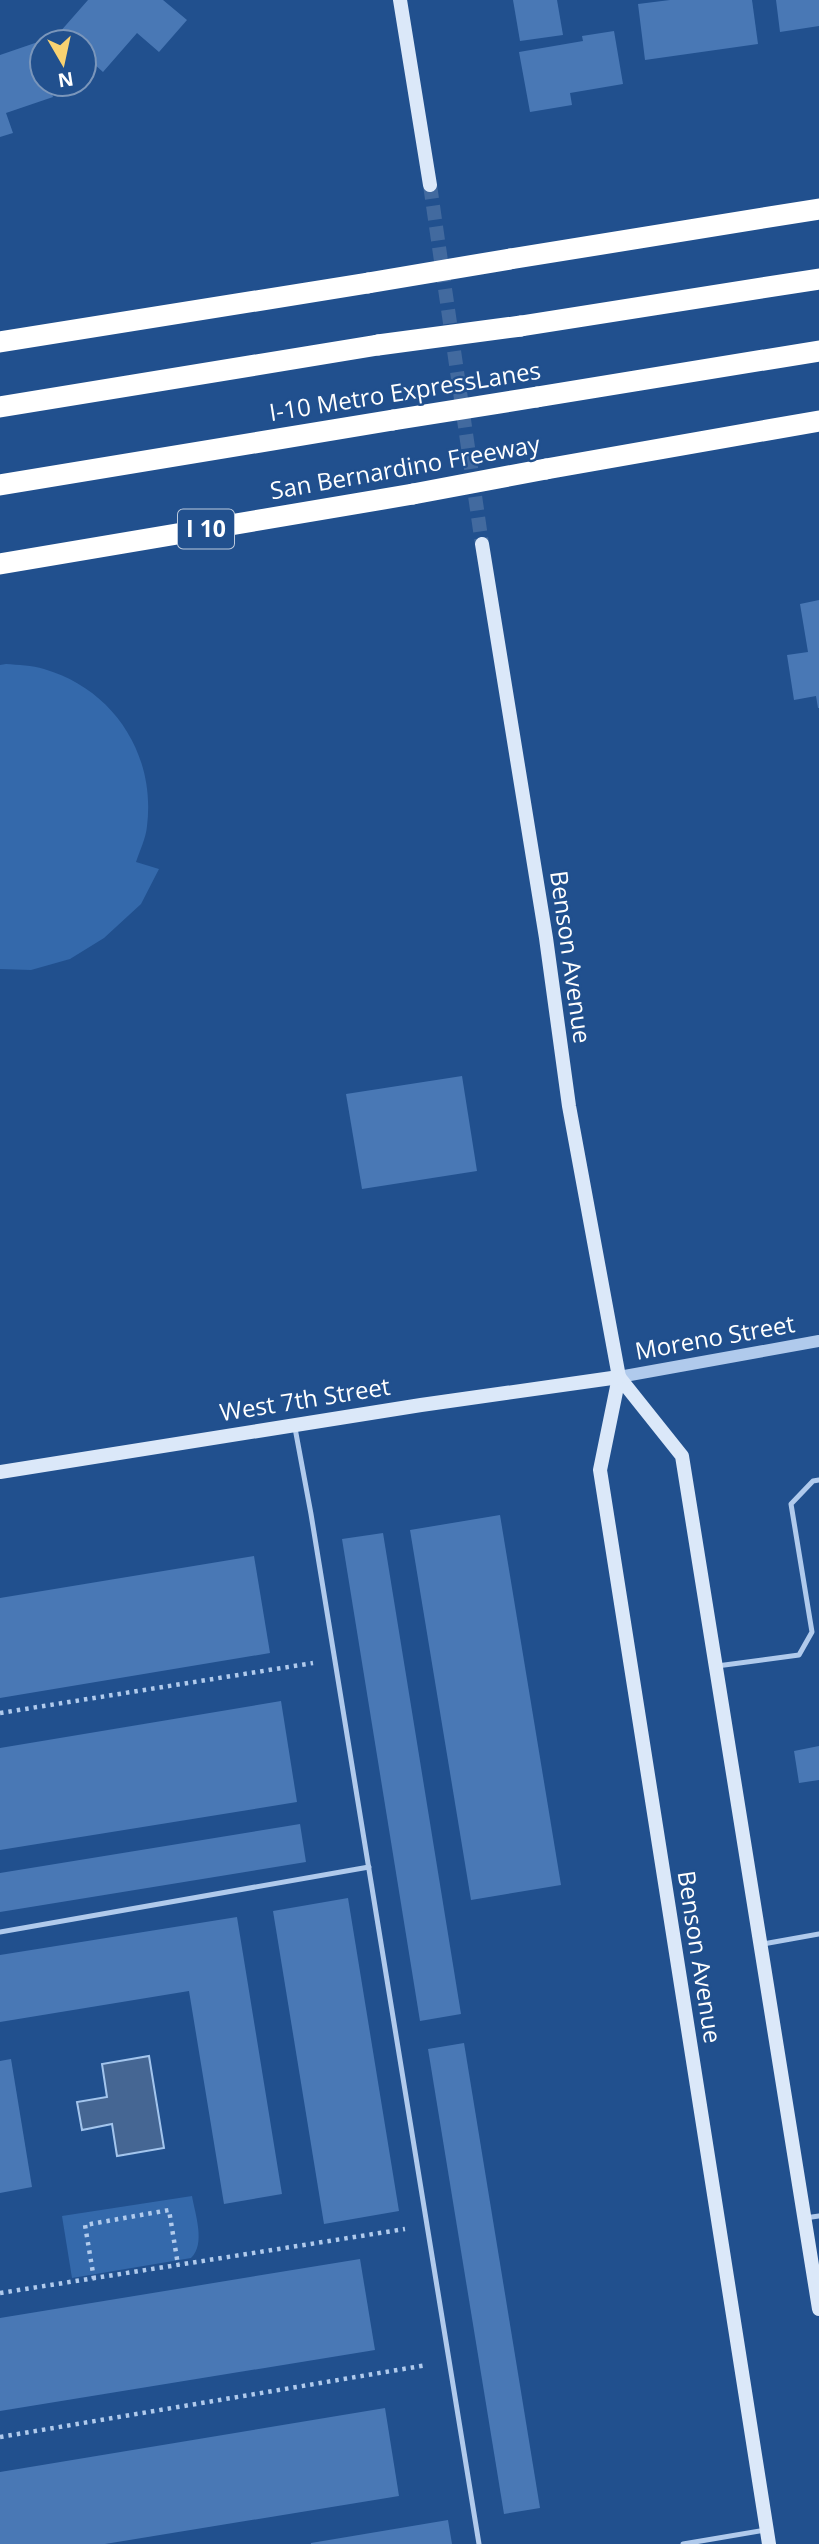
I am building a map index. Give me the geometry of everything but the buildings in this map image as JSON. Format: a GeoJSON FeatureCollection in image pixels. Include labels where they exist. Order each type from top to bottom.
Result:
{"type":"FeatureCollection","features":[{"type":"Feature","properties":{"kind":"highway"},"geometry":{"type":"LineString","coordinates":[[0,342],[819,209]]}},
{"type":"Feature","properties":{"kind":"highway","name":"I-10 Metro ExpressLanes"},"geometry":{"type":"LineString","coordinates":[[0,407],[378,345],[521,326],[819,279]]}},
{"type":"Feature","properties":{"kind":"highway","name":"I-10 Metro ExpressLanes"},"geometry":{"type":"LineString","coordinates":[[0,485],[819,351]]}},
{"type":"Feature","properties":{"kind":"highway","name":"San Bernardino Freeway"},"geometry":{"type":"LineString","coordinates":[[0,564],[819,421]]}},
{"type":"Feature","properties":{"kind":"main road"},"geometry":{"type":"LineString","coordinates":[[400,0],[430,185]]}},
{"type":"Feature","properties":{"kind":"main road","name":"Benson Avenue"},"geometry":{"type":"LineString","coordinates":[[482,544],[546,938],[569,1106],[619,1377],[600,1470],[767,2537]]}},
{"type":"Feature","properties":{"kind":"main road","name":"Benson Avenue"},"geometry":{"type":"LineString","coordinates":[[619,1377],[682,1457],[760,1944],[812,2217],[819,2309]]}},
{"type":"Feature","properties":{"kind":"main road","name":"West 7th Street"},"geometry":{"type":"LineString","coordinates":[[0,1472],[619,1377]]}},
{"type":"Feature","properties":{"kind":"street","name":"Moreno Street"},"geometry":{"type":"LineString","coordinates":[[619,1377],[819,1341]]}},
{"type":"Feature","properties":{"kind":"lane"},"geometry":{"type":"LineString","coordinates":[[294,1425],[335,1659],[479,2544]]}},
{"type":"Feature","properties":{"kind":"lane"},"geometry":{"type":"LineString","coordinates":[[715,1666],[799,1655],[812,1632],[791,1504],[813,1480],[819,1480]]}},
{"type":"Feature","properties":{"kind":"lane"},"geometry":{"type":"LineString","coordinates":[[0,1932],[369,1867]]}},
{"type":"Feature","properties":{"kind":"lane"},"geometry":{"type":"LineString","coordinates":[[760,1944],[819,1934]]}},
{"type":"Feature","properties":{"kind":"lane"},"geometry":{"type":"LineString","coordinates":[[683,2544],[767,2537]]}},
{"type":"Feature","properties":{"kind":"path"},"geometry":{"type":"LineString","coordinates":[[0,1713],[335,1659]]}},
{"type":"Feature","properties":{"kind":"path"},"geometry":{"type":"LineString","coordinates":[[94,2279],[85,2225],[169,2210],[178,2265]]}},
{"type":"Feature","properties":{"kind":"path"},"geometry":{"type":"LineString","coordinates":[[0,2293],[427,2225]]}},
{"type":"Feature","properties":{"kind":"path"},"geometry":{"type":"LineString","coordinates":[[0,2437],[449,2361]]}},
{"type":"Feature","properties":{"kind":"shaded area"},"geometry":{"type":"Polygon","coordinates":[[[0,665],[39,668],[69,679],[109,708],[125,728],[137,750],[148,799],[146,830],[136,862],[159,869],[141,904],[104,938],[70,959],[31,970],[0,969],[0,665]]]}},
{"type":"Feature","properties":{"kind":"shaded area"},"geometry":{"type":"Polygon","coordinates":[[[149,2056],[164,2148],[117,2156],[112,2124],[82,2130],[77,2102],[107,2097],[102,2064],[149,2056]]]}},
{"type":"Feature","properties":{"kind":"shaded area"},"geometry":{"type":"Polygon","coordinates":[[[192,2196],[199,2237],[191,2258],[72,2278],[62,2216],[192,2196]]]}},
{"type":"Feature","properties":{"kind":"tunnel"},"geometry":{"type":"LineString","coordinates":[[430,185],[482,544]]}}]}
